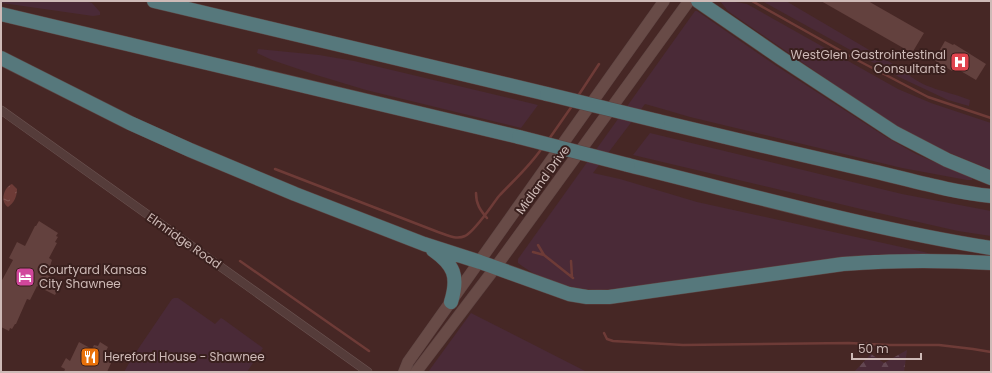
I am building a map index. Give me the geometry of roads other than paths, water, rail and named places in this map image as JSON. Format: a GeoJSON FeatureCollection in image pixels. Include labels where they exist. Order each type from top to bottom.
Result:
{"type":"FeatureCollection","features":[{"type":"Feature","properties":{"kind":"highway"},"geometry":{"type":"LineString","coordinates":[[154,1],[774,149],[931,185],[991,196]]}},
{"type":"Feature","properties":{"kind":"highway"},"geometry":{"type":"LineString","coordinates":[[698,1],[895,133],[947,160],[991,178]]}},
{"type":"Feature","properties":{"kind":"highway"},"geometry":{"type":"LineString","coordinates":[[1,14],[519,137],[848,219],[920,235],[991,248]]}},
{"type":"Feature","properties":{"kind":"highway"},"geometry":{"type":"LineString","coordinates":[[1,58],[95,106],[190,150],[295,194],[424,244],[480,262],[569,294],[587,297],[609,297],[844,264],[870,262],[947,260],[991,263]]}},
{"type":"Feature","properties":{"kind":"highway"},"geometry":{"type":"LineString","coordinates":[[424,244],[443,257],[451,267],[455,281],[451,302]]}},
{"type":"Feature","properties":{"kind":"main road","name":"Midland Drive"},"geometry":{"type":"LineString","coordinates":[[404,372],[408,362],[664,1]]}},
{"type":"Feature","properties":{"kind":"main road","name":"Midland Drive"},"geometry":{"type":"LineString","coordinates":[[416,372],[495,268],[690,1]]}},
{"type":"Feature","properties":{"kind":"street","name":"Elmridge Road"},"geometry":{"type":"LineString","coordinates":[[1,110],[368,372]]}},
{"type":"Feature","properties":{"kind":"water"},"geometry":{"type":"Polygon","coordinates":[[[12,184],[17,189],[15,199],[8,207],[3,199],[6,189],[12,184]]]}},
{"type":"Feature","properties":{"kind":"waterway"},"geometry":{"type":"LineString","coordinates":[[752,1],[859,61],[928,97],[991,118]]}},
{"type":"Feature","properties":{"kind":"waterway"},"geometry":{"type":"LineString","coordinates":[[578,96],[599,64]]}},
{"type":"Feature","properties":{"kind":"waterway"},"geometry":{"type":"LineString","coordinates":[[549,139],[572,106]]}},
{"type":"Feature","properties":{"kind":"waterway"},"geometry":{"type":"LineString","coordinates":[[275,169],[438,232],[452,237],[462,237],[474,229],[499,196],[527,167],[542,148]]}},
{"type":"Feature","properties":{"kind":"waterway"},"geometry":{"type":"LineString","coordinates":[[476,193],[479,207],[487,218]]}},
{"type":"Feature","properties":{"kind":"waterway"},"geometry":{"type":"LineString","coordinates":[[538,245],[544,255]]}},
{"type":"Feature","properties":{"kind":"waterway"},"geometry":{"type":"LineString","coordinates":[[533,252],[544,255],[573,278]]}},
{"type":"Feature","properties":{"kind":"waterway"},"geometry":{"type":"LineString","coordinates":[[240,261],[369,351]]}},
{"type":"Feature","properties":{"kind":"waterway"},"geometry":{"type":"LineString","coordinates":[[571,261],[572,277]]}},
{"type":"Feature","properties":{"kind":"waterway"},"geometry":{"type":"LineString","coordinates":[[604,333],[607,339],[613,341],[683,345],[849,343],[939,345],[991,352]]}},
{"type":"Feature","properties":{"kind":"place","name":"WestGlen Gastrointestinal Consultants"},"geometry":{"type":"Point","coordinates":[960,62]}},
{"type":"Feature","properties":{"kind":"place","name":"Courtyard Kansas City Shawnee"},"geometry":{"type":"Point","coordinates":[25,277]}},
{"type":"Feature","properties":{"kind":"place","name":"Hereford House - Shawnee"},"geometry":{"type":"Point","coordinates":[90,357]}}]}
